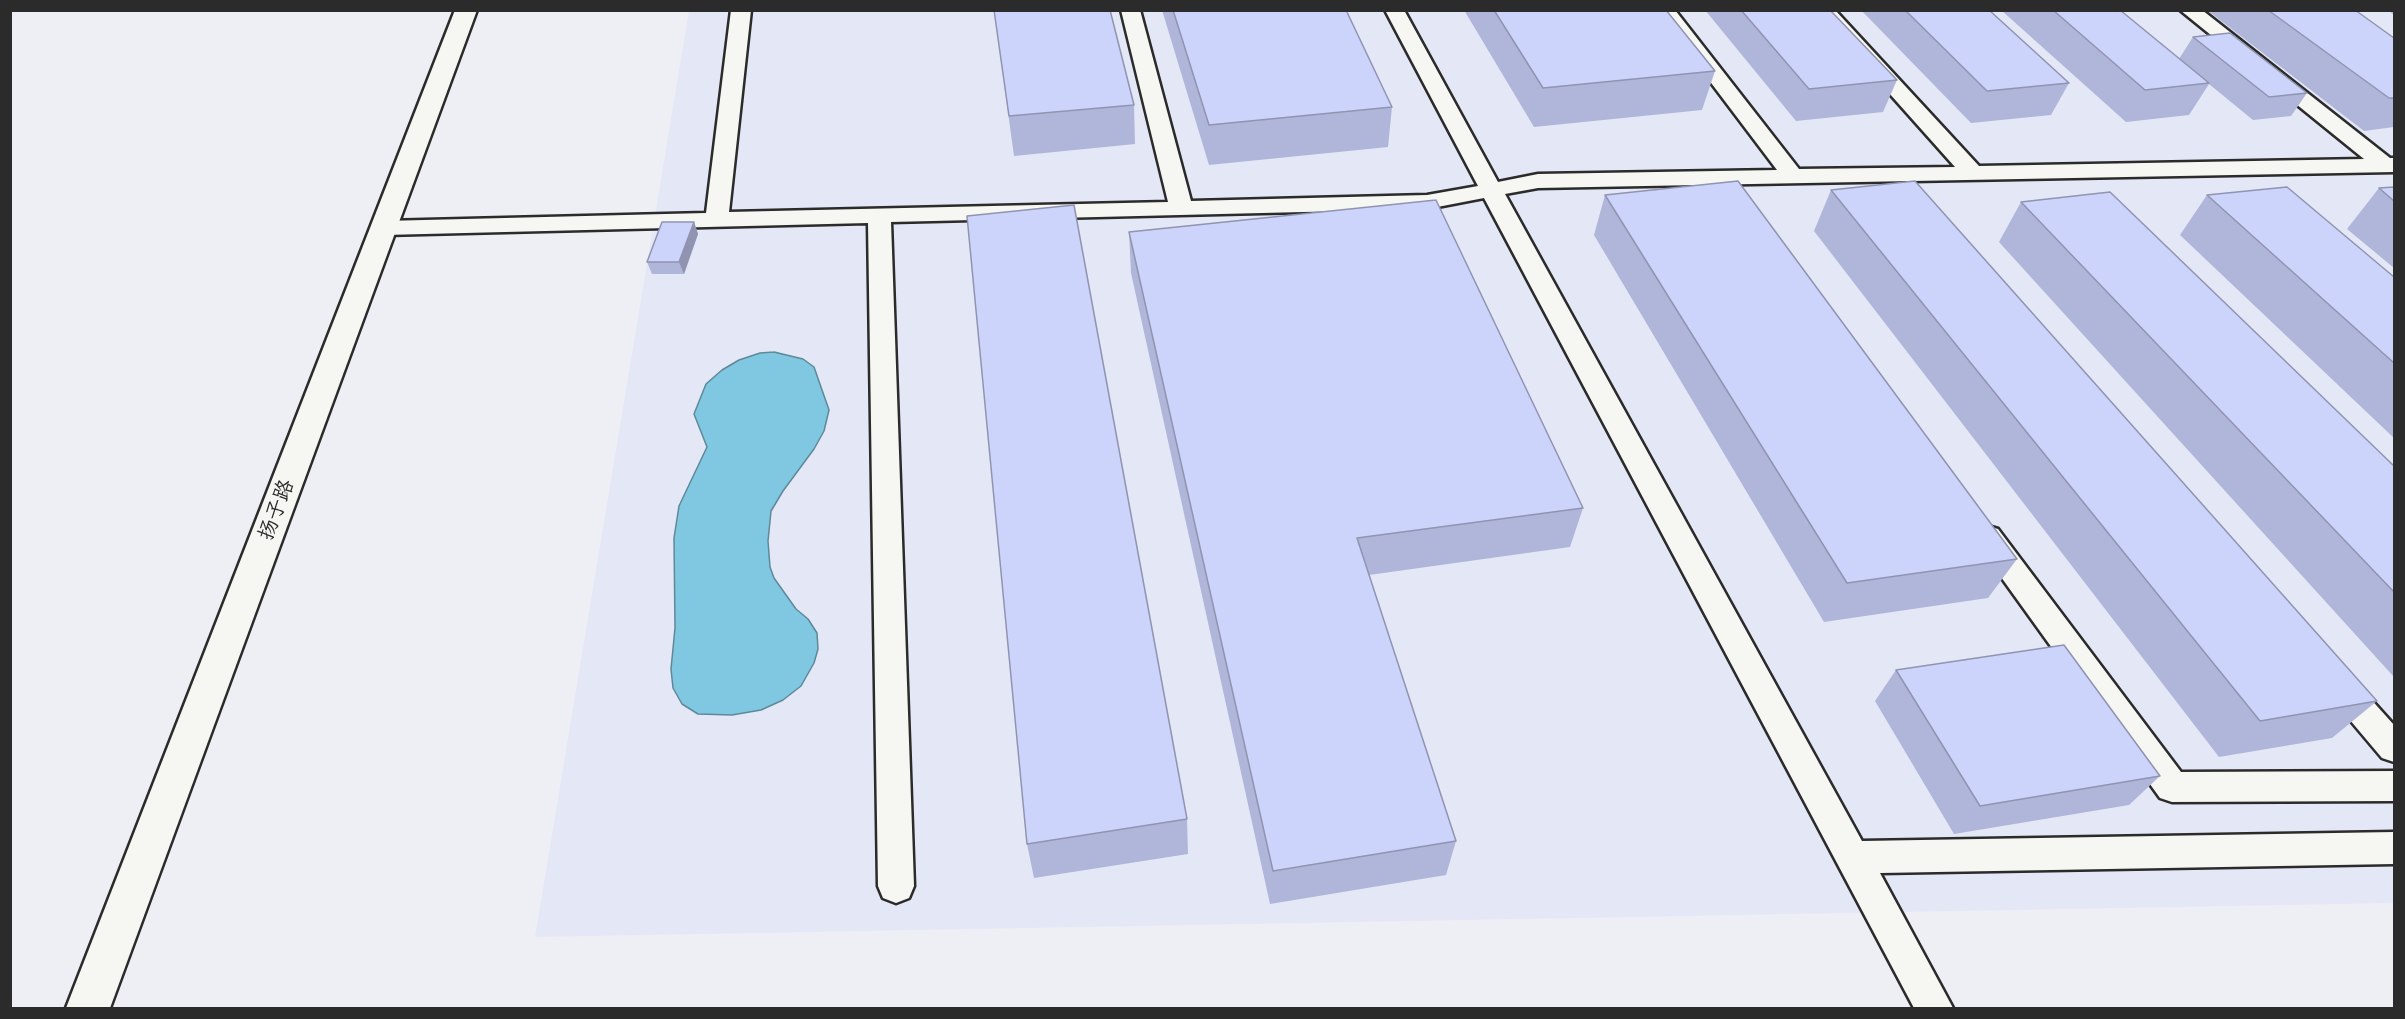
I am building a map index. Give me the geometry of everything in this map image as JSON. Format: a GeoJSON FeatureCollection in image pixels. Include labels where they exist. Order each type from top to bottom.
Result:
{"type":"FeatureCollection","features":[{"type":"Feature","properties":{"kind":"street","name":"扬子路"},"geometry":{"type":"LineString","coordinates":[[88,1008],[466,10]]}},
{"type":"Feature","properties":{"kind":"lane"},"geometry":{"type":"LineString","coordinates":[[717,219],[741,10]]}},
{"type":"Feature","properties":{"kind":"lane"},"geometry":{"type":"LineString","coordinates":[[1130,10],[1181,208]]}},
{"type":"Feature","properties":{"kind":"lane"},"geometry":{"type":"LineString","coordinates":[[1394,10],[1934,1008]]}},
{"type":"Feature","properties":{"kind":"lane"},"geometry":{"type":"LineString","coordinates":[[1665,10],[1793,176]]}},
{"type":"Feature","properties":{"kind":"lane"},"geometry":{"type":"LineString","coordinates":[[1824,10],[1973,173]]}},
{"type":"Feature","properties":{"kind":"lane"},"geometry":{"type":"LineString","coordinates":[[2189,10],[2390,165]]}},
{"type":"Feature","properties":{"kind":"lane"},"geometry":{"type":"LineString","coordinates":[[384,228],[1427,202],[1538,181],[2390,165]]}},
{"type":"Feature","properties":{"kind":"lane"},"geometry":{"type":"LineString","coordinates":[[2240,168],[2265,190]]}},
{"type":"Feature","properties":{"kind":"lane"},"geometry":{"type":"LineString","coordinates":[[2068,171],[2093,196]]}},
{"type":"Feature","properties":{"kind":"lane"},"geometry":{"type":"LineString","coordinates":[[1891,174],[1914,201]]}},
{"type":"Feature","properties":{"kind":"lane"},"geometry":{"type":"LineString","coordinates":[[1724,177],[1744,206]]}},
{"type":"Feature","properties":{"kind":"lane"},"geometry":{"type":"LineString","coordinates":[[879,216],[896,886]]}},
{"type":"Feature","properties":{"kind":"lane"},"geometry":{"type":"LineString","coordinates":[[1969,511],[2172,787],[2394,786]]}},
{"type":"Feature","properties":{"kind":"lane"},"geometry":{"type":"LineString","coordinates":[[2324,668],[2394,748]]}},
{"type":"Feature","properties":{"kind":"lane"},"geometry":{"type":"LineString","coordinates":[[1852,857],[2394,848]]}},
{"type":"Feature","properties":{"kind":"shaded area"},"geometry":{"type":"Polygon","coordinates":[[[689,11],[2394,11],[2394,903],[535,937],[689,11]]]}},
{"type":"Feature","properties":{"kind":"water"},"geometry":{"type":"Polygon","coordinates":[[[774,352],[803,359],[814,367],[829,410],[824,431],[814,449],[771,511],[768,541],[770,567],[774,578],[817,633],[818,649],[814,663],[801,686],[783,700],[761,710],[732,715],[698,714],[682,704],[673,688],[671,669],[675,628],[674,538],[679,506],[707,447],[694,414],[706,384],[722,370],[739,360],[760,353],[774,352]]]}},
{"type":"Feature","properties":{"kind":"building"},"geometry":{"type":"Polygon","coordinates":[[[994,10],[1110,10],[1134,105],[1009,116],[994,10]]]}},
{"type":"Feature","properties":{"kind":"building"},"geometry":{"type":"Polygon","coordinates":[[[1173,10],[1346,10],[1392,107],[1209,125],[1173,10]]]}},
{"type":"Feature","properties":{"kind":"building"},"geometry":{"type":"Polygon","coordinates":[[[1494,10],[1666,10],[1715,71],[1543,88],[1494,10]]]}},
{"type":"Feature","properties":{"kind":"building"},"geometry":{"type":"Polygon","coordinates":[[[1741,10],[1830,10],[1897,80],[1809,89],[1741,10]]]}},
{"type":"Feature","properties":{"kind":"building"},"geometry":{"type":"Polygon","coordinates":[[[1905,10],[1989,10],[2069,83],[1987,91],[1905,10]]]}},
{"type":"Feature","properties":{"kind":"building"},"geometry":{"type":"Polygon","coordinates":[[[2053,10],[2120,10],[2209,83],[2145,90],[2053,10]]]}},
{"type":"Feature","properties":{"kind":"building"},"geometry":{"type":"Polygon","coordinates":[[[2268,10],[2355,10],[2394,38],[2394,98],[2389,98],[2268,10]]]}},
{"type":"Feature","properties":{"kind":"building"},"geometry":{"type":"Polygon","coordinates":[[[2230,33],[2307,93],[2269,97],[2193,37],[2230,33]]]}},
{"type":"Feature","properties":{"kind":"building"},"geometry":{"type":"Polygon","coordinates":[[[1738,181],[2017,559],[1847,583],[1605,195],[1738,181]]]}},
{"type":"Feature","properties":{"kind":"building"},"geometry":{"type":"Polygon","coordinates":[[[1915,181],[2377,701],[2260,721],[1831,190],[1915,181]]]}},
{"type":"Feature","properties":{"kind":"building"},"geometry":{"type":"Polygon","coordinates":[[[2287,187],[2394,277],[2394,363],[2207,195],[2287,187]]]}},
{"type":"Feature","properties":{"kind":"building"},"geometry":{"type":"Polygon","coordinates":[[[2394,187],[2394,201],[2379,188],[2394,187]]]}},
{"type":"Feature","properties":{"kind":"building"},"geometry":{"type":"Polygon","coordinates":[[[2110,192],[2394,466],[2394,592],[2021,202],[2110,192]]]}},
{"type":"Feature","properties":{"kind":"building"},"geometry":{"type":"Polygon","coordinates":[[[1436,200],[1583,508],[1357,538],[1456,841],[1273,871],[1129,232],[1436,200]]]}},
{"type":"Feature","properties":{"kind":"building"},"geometry":{"type":"Polygon","coordinates":[[[1074,205],[1187,819],[1027,844],[967,216],[1074,205]]]}},
{"type":"Feature","properties":{"kind":"building"},"geometry":{"type":"Polygon","coordinates":[[[662,222],[694,222],[679,262],[647,262],[662,222]]]}},
{"type":"Feature","properties":{"kind":"building"},"geometry":{"type":"Polygon","coordinates":[[[2064,645],[2160,776],[1980,806],[1896,670],[2064,645]]]}}]}
